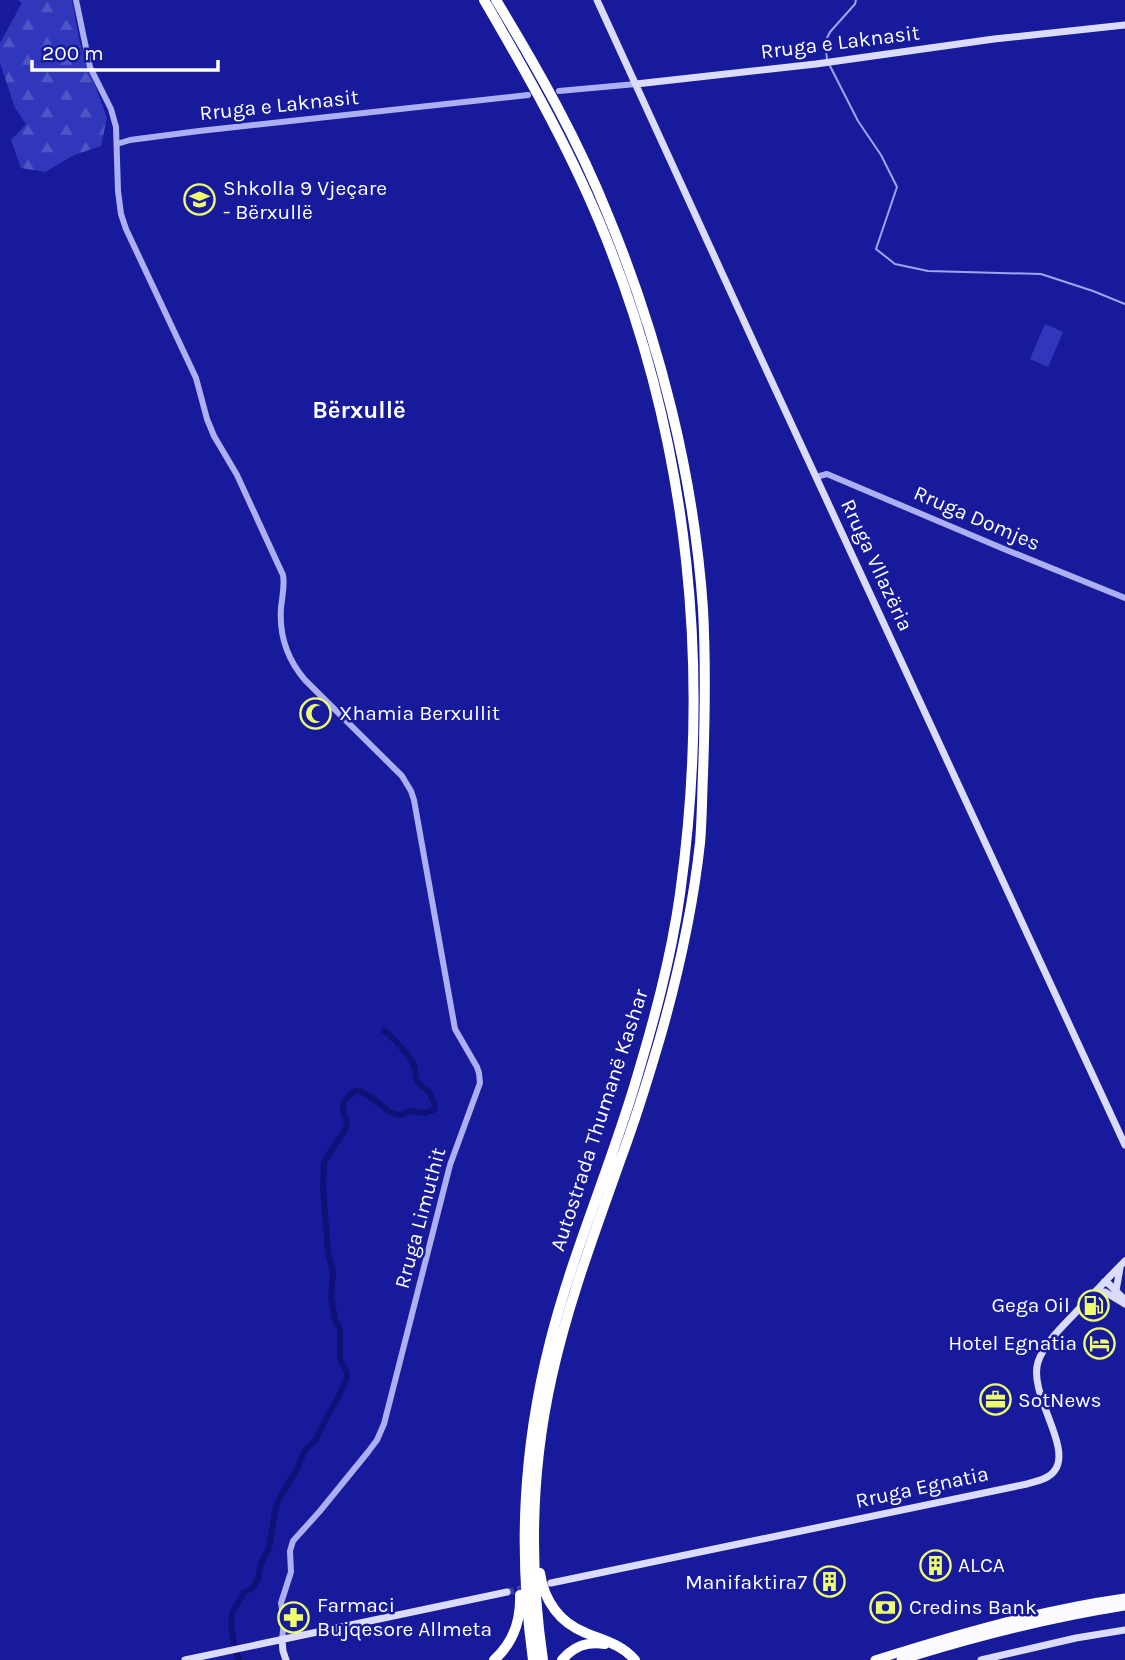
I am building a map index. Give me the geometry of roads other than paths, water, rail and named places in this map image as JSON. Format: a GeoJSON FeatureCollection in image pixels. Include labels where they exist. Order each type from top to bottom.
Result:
{"type":"FeatureCollection","features":[{"type":"Feature","properties":{"kind":"highway","name":"Autostrada Thumanë Kashar"},"geometry":{"type":"LineString","coordinates":[[484,0],[559,134],[606,238],[628,299],[656,394],[671,461],[685,541],[692,609],[693,741],[687,835],[673,937],[633,1089],[566,1286],[536,1401],[534,1453],[540,1471],[534,1508],[535,1578],[543,1660]]}},
{"type":"Feature","properties":{"kind":"highway","name":"Autostrada Thumanë Kashar"},"geometry":{"type":"LineString","coordinates":[[496,0],[570,131],[606,210],[634,283],[677,435],[703,608],[705,702],[700,841],[691,897],[669,1000],[650,1071],[590,1245],[564,1330],[534,1453],[524,1476],[524,1552],[533,1660]]}},
{"type":"Feature","properties":{"kind":"highway"},"geometry":{"type":"LineString","coordinates":[[540,1471],[539,1559],[546,1595],[555,1611],[571,1626],[617,1645],[632,1660]]}},
{"type":"Feature","properties":{"kind":"highway"},"geometry":{"type":"LineString","coordinates":[[494,1660],[512,1637],[519,1611],[519,1524],[524,1476]]}},
{"type":"Feature","properties":{"kind":"highway"},"geometry":{"type":"LineString","coordinates":[[875,1660],[1009,1621],[1125,1598]]}},
{"type":"Feature","properties":{"kind":"highway"},"geometry":{"type":"LineString","coordinates":[[901,1660],[977,1637],[1125,1606]]}},
{"type":"Feature","properties":{"kind":"highway"},"geometry":{"type":"LineString","coordinates":[[562,1660],[578,1647],[595,1643],[616,1648],[632,1660]]}},
{"type":"Feature","properties":{"kind":"main road","name":"Rruga Vllazëria"},"geometry":{"type":"LineString","coordinates":[[597,0],[1125,1145]]}},
{"type":"Feature","properties":{"kind":"main road","name":"Rruga e Laknasit"},"geometry":{"type":"LineString","coordinates":[[636,83],[816,64],[994,39],[1125,25]]}},
{"type":"Feature","properties":{"kind":"main road"},"geometry":{"type":"LineString","coordinates":[[1121,1299],[1118,1276],[1123,1263]]}},
{"type":"Feature","properties":{"kind":"main road","name":"Rruga Egnatia"},"geometry":{"type":"LineString","coordinates":[[551,1583],[1027,1484],[1045,1478],[1054,1472],[1059,1455],[1038,1388],[1038,1363],[1052,1338],[1123,1263]]}},
{"type":"Feature","properties":{"kind":"main road"},"geometry":{"type":"LineString","coordinates":[[1104,1282],[1121,1299]]}},
{"type":"Feature","properties":{"kind":"main road"},"geometry":{"type":"LineString","coordinates":[[1095,1291],[1121,1299]]}},
{"type":"Feature","properties":{"kind":"main road"},"geometry":{"type":"LineString","coordinates":[[185,1660],[507,1592]]}},
{"type":"Feature","properties":{"kind":"main road"},"geometry":{"type":"LineString","coordinates":[[981,1660],[1076,1638],[1125,1630]]}},
{"type":"Feature","properties":{"kind":"main road"},"geometry":{"type":"LineString","coordinates":[[282,1640],[286,1660]]}},
{"type":"Feature","properties":{"kind":"street"},"geometry":{"type":"LineString","coordinates":[[75,0],[90,67],[111,109],[117,144]]}},
{"type":"Feature","properties":{"kind":"street","name":"Rruga e Laknasit"},"geometry":{"type":"LineString","coordinates":[[559,91],[636,83]]}},
{"type":"Feature","properties":{"kind":"street","name":"Rruga e Laknasit"},"geometry":{"type":"LineString","coordinates":[[117,144],[199,131],[528,95]]}},
{"type":"Feature","properties":{"kind":"street","name":"Rruga Limuthit"},"geometry":{"type":"LineString","coordinates":[[117,144],[118,191],[126,229],[196,378],[214,436],[237,475],[283,575],[281,622],[292,663],[314,690],[406,781],[414,800],[455,1030],[479,1073],[480,1083],[450,1165],[384,1424],[368,1452],[293,1541],[290,1550],[291,1572],[281,1603],[284,1621],[282,1640]]}},
{"type":"Feature","properties":{"kind":"street","name":"Rruga Domjes"},"geometry":{"type":"LineString","coordinates":[[816,477],[828,474],[1125,598]]}},
{"type":"Feature","properties":{"kind":"waterway"},"geometry":{"type":"LineString","coordinates":[[827,59],[825,42],[856,0]]}},
{"type":"Feature","properties":{"kind":"waterway"},"geometry":{"type":"LineString","coordinates":[[830,66],[858,121],[881,155],[897,187],[876,249],[895,264],[928,271],[1041,274],[1125,304]]}},
{"type":"Feature","properties":{"kind":"waterway"},"geometry":{"type":"LineString","coordinates":[[239,1660],[232,1614],[243,1593],[252,1588],[258,1579],[261,1563],[269,1548],[280,1497],[304,1452],[316,1439],[347,1378],[340,1359],[340,1329],[335,1320],[331,1298],[333,1272],[328,1252],[323,1189],[324,1162],[346,1128],[344,1101],[355,1091],[360,1091],[395,1114],[434,1110],[435,1105],[429,1092],[417,1082],[411,1059],[384,1031]]}},
{"type":"Feature","properties":{"kind":"tunnel"},"geometry":{"type":"LineString","coordinates":[[507,1592],[529,1587]]}},
{"type":"Feature","properties":{"kind":"place","name":"Shkolla 9 Vjeçare - Bërxullë"},"geometry":{"type":"Point","coordinates":[200,200]}},
{"type":"Feature","properties":{"kind":"place","name":"Xhamia Berxullit"},"geometry":{"type":"Point","coordinates":[316,713]}},
{"type":"Feature","properties":{"kind":"place","name":"Gega Oil"},"geometry":{"type":"Point","coordinates":[1093,1305]}},
{"type":"Feature","properties":{"kind":"place","name":"Hotel Egnatia"},"geometry":{"type":"Point","coordinates":[1100,1343]}},
{"type":"Feature","properties":{"kind":"place","name":"SotNews"},"geometry":{"type":"Point","coordinates":[995,1400]}},
{"type":"Feature","properties":{"kind":"place","name":"ALCA"},"geometry":{"type":"Point","coordinates":[935,1565]}},
{"type":"Feature","properties":{"kind":"place","name":"Manifaktira7"},"geometry":{"type":"Point","coordinates":[830,1582]}},
{"type":"Feature","properties":{"kind":"place","name":"Credins Bank"},"geometry":{"type":"Point","coordinates":[886,1607]}},
{"type":"Feature","properties":{"kind":"place","name":"Farmaci Bujqesore Allmeta"},"geometry":{"type":"Point","coordinates":[294,1617]}},
{"type":"Feature","properties":{"kind":"district","name":"Bërxullë"},"geometry":{"type":"Point","coordinates":[359,410]}}]}
